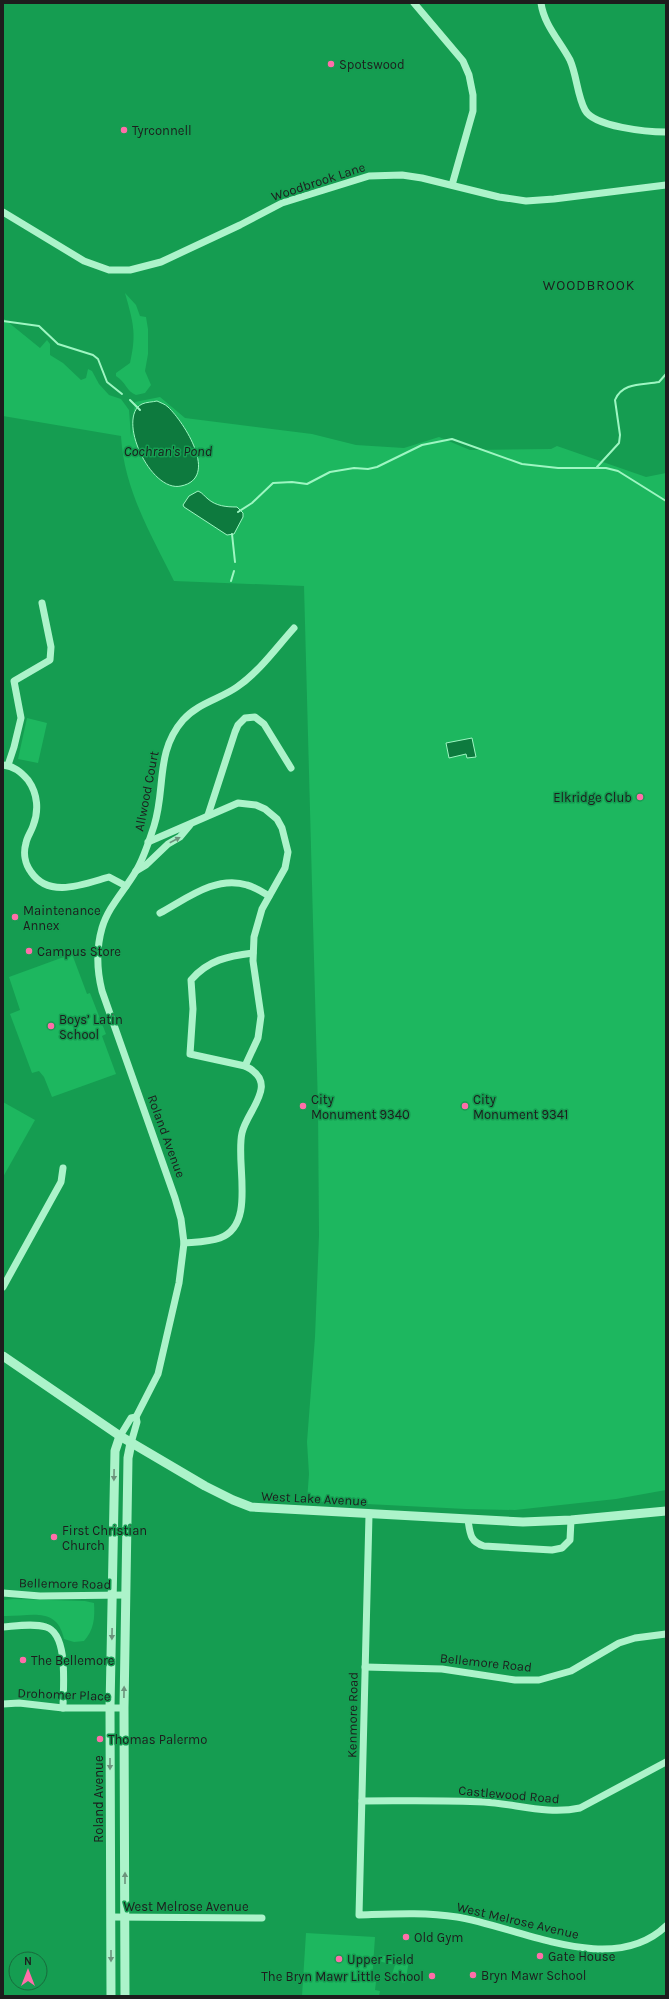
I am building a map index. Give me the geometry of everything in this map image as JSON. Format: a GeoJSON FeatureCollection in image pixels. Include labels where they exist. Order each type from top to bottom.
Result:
{"type":"FeatureCollection","features":[{"type":"Feature","properties":{"kind":"street"},"geometry":{"type":"LineString","coordinates":[[414,3],[463,61],[469,75],[473,95],[473,111],[452,186]]}},
{"type":"Feature","properties":{"kind":"street"},"geometry":{"type":"LineString","coordinates":[[541,3],[546,21],[570,61],[582,104],[588,114],[608,123],[635,130],[666,132]]}},
{"type":"Feature","properties":{"kind":"street","name":"Woodbrook Lane"},"geometry":{"type":"LineString","coordinates":[[3,212],[84,261],[109,270],[130,270],[161,262],[240,225],[282,203],[355,179],[369,176],[402,175],[499,197],[526,201],[666,185]]}},
{"type":"Feature","properties":{"kind":"street"},"geometry":{"type":"LineString","coordinates":[[42,603],[51,647],[50,660],[14,681],[21,718],[14,747],[5,765],[17,769],[24,776],[35,793],[38,806],[36,819],[26,842],[24,852],[27,865],[34,876],[41,882],[59,888],[70,887],[109,877],[126,886]]}},
{"type":"Feature","properties":{"kind":"street","name":"Allwood Court"},"geometry":{"type":"LineString","coordinates":[[136,871],[148,842],[157,814],[164,757],[177,728],[194,710],[236,687],[247,679],[258,669],[294,628]]}},
{"type":"Feature","properties":{"kind":"street"},"geometry":{"type":"LineString","coordinates":[[208,816],[235,732],[238,725],[245,718],[255,717],[264,724],[291,768]]}},
{"type":"Feature","properties":{"kind":"street"},"geometry":{"type":"LineString","coordinates":[[148,842],[191,824],[230,805],[247,802],[265,809],[277,819],[285,836],[288,852],[287,861],[257,923],[253,953],[261,1016],[258,1038],[245,1066]]}},
{"type":"Feature","properties":{"kind":"street"},"geometry":{"type":"LineString","coordinates":[[136,871],[146,865],[168,844],[180,837],[191,824]]}},
{"type":"Feature","properties":{"kind":"street","name":"Roland Avenue"},"geometry":{"type":"LineString","coordinates":[[125,1996],[124,1708],[128,1458],[137,1422],[136,1417],[158,1374],[179,1283],[184,1243],[181,1219],[175,1198],[105,1004],[99,982],[98,954],[102,927],[109,912],[136,871]]}},
{"type":"Feature","properties":{"kind":"street"},"geometry":{"type":"LineString","coordinates":[[160,913],[197,892],[227,882],[247,885],[269,896]]}},
{"type":"Feature","properties":{"kind":"street"},"geometry":{"type":"LineString","coordinates":[[184,1243],[222,1237],[237,1225],[242,1209],[241,1134],[248,1116],[258,1101],[261,1092],[260,1080],[253,1070],[245,1066],[190,1054],[193,1009],[191,980],[208,964],[220,959],[253,953]]}},
{"type":"Feature","properties":{"kind":"street"},"geometry":{"type":"LineString","coordinates":[[3,1287],[61,1182],[64,1168]]}},
{"type":"Feature","properties":{"kind":"street","name":"West Lake Avenue"},"geometry":{"type":"LineString","coordinates":[[3,1356],[131,1443],[226,1497],[250,1508],[523,1522],[571,1520],[666,1511]]}},
{"type":"Feature","properties":{"kind":"street","name":"Roland Avenue"},"geometry":{"type":"LineString","coordinates":[[111,1996],[110,1708],[115,1451],[120,1436],[131,1418],[136,1417]]}},
{"type":"Feature","properties":{"kind":"street","name":"Kenmore Road"},"geometry":{"type":"LineString","coordinates":[[359,1915],[369,1515]]}},
{"type":"Feature","properties":{"kind":"street"},"geometry":{"type":"LineString","coordinates":[[468,1520],[470,1533],[473,1540],[478,1544],[484,1546],[552,1550],[562,1548],[570,1540],[571,1520]]}},
{"type":"Feature","properties":{"kind":"street","name":"Bellemore Road"},"geometry":{"type":"LineString","coordinates":[[3,1593],[40,1596],[126,1595]]}},
{"type":"Feature","properties":{"kind":"street"},"geometry":{"type":"LineString","coordinates":[[3,1627],[42,1626],[53,1630],[57,1634],[62,1650],[64,1708]]}},
{"type":"Feature","properties":{"kind":"street","name":"Bellemore Road"},"geometry":{"type":"LineString","coordinates":[[365,1667],[442,1669],[515,1680],[539,1680],[571,1671],[619,1643],[635,1638],[666,1634]]}},
{"type":"Feature","properties":{"kind":"street","name":"Drohomer Place"},"geometry":{"type":"LineString","coordinates":[[3,1704],[33,1704],[64,1708],[124,1708]]}},
{"type":"Feature","properties":{"kind":"street","name":"Castlewood Road"},"geometry":{"type":"LineString","coordinates":[[362,1801],[468,1802],[553,1811],[570,1810],[580,1808],[666,1762]]}},
{"type":"Feature","properties":{"kind":"street","name":"West Melrose Avenue"},"geometry":{"type":"LineString","coordinates":[[359,1915],[404,1914],[458,1918],[543,1939],[593,1949],[612,1949],[632,1945],[651,1938],[666,1926]]}},
{"type":"Feature","properties":{"kind":"street","name":"West Melrose Avenue"},"geometry":{"type":"LineString","coordinates":[[111,1917],[262,1918]]}},
{"type":"Feature","properties":{"kind":"shaded area"},"geometry":{"type":"Polygon","coordinates":[[[125,293],[136,305],[140,316],[146,317],[148,329],[148,354],[145,371],[151,385],[145,393],[136,395],[130,391],[116,376],[116,373],[130,363],[134,335],[125,293]]]}},
{"type":"Feature","properties":{"kind":"shaded area","name":"Elkridge Club"},"geometry":{"type":"Polygon","coordinates":[[[3,318],[40,348],[47,340],[50,344],[50,355],[63,363],[81,380],[86,378],[88,369],[92,371],[99,384],[109,395],[121,399],[129,410],[131,437],[135,402],[160,397],[185,418],[312,434],[356,445],[404,448],[439,437],[470,450],[551,449],[557,446],[646,477],[666,473],[666,1490],[616,1499],[515,1510],[307,1501],[309,1474],[307,1442],[315,1337],[319,1235],[318,1108],[304,586],[174,581],[148,529],[133,493],[123,456],[121,436],[3,416],[3,318]]]}},
{"type":"Feature","properties":{"kind":"shaded area"},"geometry":{"type":"Polygon","coordinates":[[[27,718],[47,723],[38,763],[18,759],[27,718]]]}},
{"type":"Feature","properties":{"kind":"shaded area"},"geometry":{"type":"Polygon","coordinates":[[[72,954],[87,994],[90,993],[106,1034],[102,1036],[116,1074],[52,1097],[44,1077],[39,1071],[32,1073],[10,1014],[20,1010],[9,977],[72,954]]]}},
{"type":"Feature","properties":{"kind":"shaded area"},"geometry":{"type":"Polygon","coordinates":[[[3,1102],[35,1120],[3,1177],[3,1102]]]}},
{"type":"Feature","properties":{"kind":"shaded area"},"geometry":{"type":"Polygon","coordinates":[[[3,1600],[85,1601],[94,1603],[94,1619],[90,1633],[84,1641],[74,1642],[64,1639],[60,1628],[55,1621],[48,1617],[41,1615],[3,1616],[3,1600]]]}},
{"type":"Feature","properties":{"kind":"shaded area","name":"Upper Field"},"geometry":{"type":"Polygon","coordinates":[[[306,1933],[375,1937],[372,1981],[376,1982],[375,1990],[380,1991],[379,1996],[302,1996],[306,1933]]]}},
{"type":"Feature","properties":{"kind":"shaded area"},"geometry":{"type":"Polygon","coordinates":[[[379,1955],[409,1961],[405,1983],[384,1978],[385,1973],[392,1974],[395,1965],[378,1961],[379,1955]]]}},
{"type":"Feature","properties":{"kind":"water","name":"Cochran's Pond"},"geometry":{"type":"Polygon","coordinates":[[[157,401],[167,406],[175,414],[189,436],[195,449],[198,461],[198,472],[192,481],[181,486],[169,485],[158,478],[148,467],[135,438],[133,423],[135,412],[142,404],[157,401]]]}},
{"type":"Feature","properties":{"kind":"water"},"geometry":{"type":"Polygon","coordinates":[[[198,491],[218,505],[237,507],[243,513],[243,517],[234,534],[227,535],[184,507],[183,505],[189,496],[198,491]]]}},
{"type":"Feature","properties":{"kind":"water"},"geometry":{"type":"Polygon","coordinates":[[[472,738],[476,757],[467,758],[466,754],[449,758],[446,743],[472,738]]]}},
{"type":"Feature","properties":{"kind":"waterway"},"geometry":{"type":"LineString","coordinates":[[3,321],[39,326],[58,344],[93,355],[98,359],[107,382],[122,394]]}},
{"type":"Feature","properties":{"kind":"waterway"},"geometry":{"type":"LineString","coordinates":[[597,467],[619,443],[620,435],[615,400],[618,394],[634,385],[659,382],[666,374]]}},
{"type":"Feature","properties":{"kind":"waterway"},"geometry":{"type":"LineString","coordinates":[[130,400],[140,410]]}},
{"type":"Feature","properties":{"kind":"waterway"},"geometry":{"type":"LineString","coordinates":[[238,512],[252,503],[273,483],[292,482],[307,484],[330,472],[354,468],[368,469],[377,467],[422,445],[452,439],[522,464],[558,468],[606,468],[618,471],[666,501]]}},
{"type":"Feature","properties":{"kind":"waterway"},"geometry":{"type":"LineString","coordinates":[[232,534],[235,562]]}},
{"type":"Feature","properties":{"kind":"waterway"},"geometry":{"type":"LineString","coordinates":[[231,581],[234,571]]}},
{"type":"Feature","properties":{"kind":"place","name":"Spotswood"},"geometry":{"type":"Point","coordinates":[331,64]}},
{"type":"Feature","properties":{"kind":"place","name":"Tyrconnell"},"geometry":{"type":"Point","coordinates":[124,130]}},
{"type":"Feature","properties":{"kind":"place","name":"Elkridge Club"},"geometry":{"type":"Point","coordinates":[640,797]}},
{"type":"Feature","properties":{"kind":"place","name":"Maintenance Annex"},"geometry":{"type":"Point","coordinates":[15,917]}},
{"type":"Feature","properties":{"kind":"place","name":"Campus Store"},"geometry":{"type":"Point","coordinates":[29,951]}},
{"type":"Feature","properties":{"kind":"place","name":"Boys’ Latin School"},"geometry":{"type":"Point","coordinates":[51,1026]}},
{"type":"Feature","properties":{"kind":"place","name":"City Monument 9340"},"geometry":{"type":"Point","coordinates":[303,1106]}},
{"type":"Feature","properties":{"kind":"place","name":"City Monument 9341"},"geometry":{"type":"Point","coordinates":[465,1106]}},
{"type":"Feature","properties":{"kind":"place","name":"First Christian Church"},"geometry":{"type":"Point","coordinates":[54,1537]}},
{"type":"Feature","properties":{"kind":"place","name":"The Bellemore"},"geometry":{"type":"Point","coordinates":[23,1660]}},
{"type":"Feature","properties":{"kind":"place","name":"Thomas Palermo"},"geometry":{"type":"Point","coordinates":[100,1739]}},
{"type":"Feature","properties":{"kind":"place","name":"Old Gym"},"geometry":{"type":"Point","coordinates":[406,1937]}},
{"type":"Feature","properties":{"kind":"place","name":"Gate House"},"geometry":{"type":"Point","coordinates":[540,1956]}},
{"type":"Feature","properties":{"kind":"place","name":"Upper Field"},"geometry":{"type":"Point","coordinates":[339,1959]}},
{"type":"Feature","properties":{"kind":"place","name":"Bryn Mawr School"},"geometry":{"type":"Point","coordinates":[473,1975]}},
{"type":"Feature","properties":{"kind":"place","name":"The Bryn Mawr Little School"},"geometry":{"type":"Point","coordinates":[432,1976]}},
{"type":"Feature","properties":{"kind":"district","name":"WOODBROOK"},"geometry":{"type":"Point","coordinates":[589,285]}}]}
